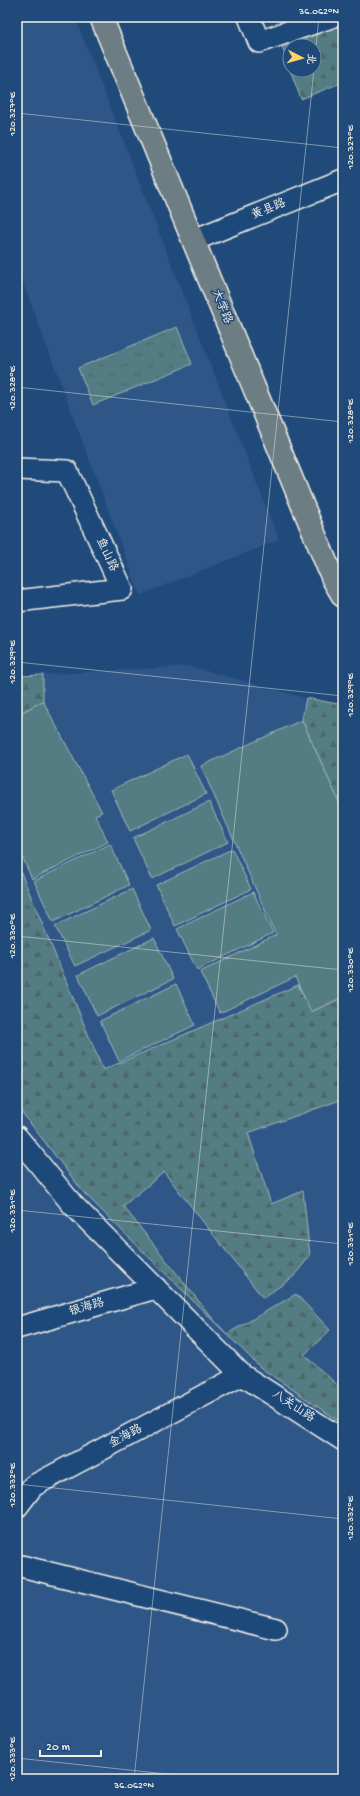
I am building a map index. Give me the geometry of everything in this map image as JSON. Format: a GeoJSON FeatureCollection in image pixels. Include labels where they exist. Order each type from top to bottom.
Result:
{"type":"FeatureCollection","features":[{"type":"Feature","properties":{"kind":"main road","name":"大学路"},"geometry":{"type":"LineString","coordinates":[[101,17],[333,579],[343,596]]}},
{"type":"Feature","properties":{"kind":"street"},"geometry":{"type":"LineString","coordinates":[[249,17],[259,42],[331,17]]}},
{"type":"Feature","properties":{"kind":"street","name":"黄县路"},"geometry":{"type":"LineString","coordinates":[[194,240],[343,180]]}},
{"type":"Feature","properties":{"kind":"street","name":"鱼山路"},"geometry":{"type":"LineString","coordinates":[[17,469],[68,471],[122,589],[17,601]]}},
{"type":"Feature","properties":{"kind":"street","name":"八关山路"},"geometry":{"type":"LineString","coordinates":[[17,1137],[72,1204],[242,1375],[343,1440]]}},
{"type":"Feature","properties":{"kind":"street","name":"银海路"},"geometry":{"type":"LineString","coordinates":[[17,1328],[156,1288]]}},
{"type":"Feature","properties":{"kind":"street","name":"金海路"},"geometry":{"type":"LineString","coordinates":[[17,1507],[33,1486],[242,1375]]}},
{"type":"Feature","properties":{"kind":"street"},"geometry":{"type":"LineString","coordinates":[[17,1565],[276,1629]]}},
{"type":"Feature","properties":{"kind":"shaded area"},"geometry":{"type":"Polygon","coordinates":[[[17,17],[75,17],[279,540],[140,595],[17,267],[17,17]]]}},
{"type":"Feature","properties":{"kind":"shaded area"},"geometry":{"type":"Polygon","coordinates":[[[189,666],[306,698],[343,705],[343,1779],[17,1779],[17,676],[189,666]]]}},
{"type":"Feature","properties":{"kind":"green space"},"geometry":{"type":"Polygon","coordinates":[[[343,25],[343,82],[301,99],[293,78],[322,78],[322,38],[307,38],[343,25]]]}},
{"type":"Feature","properties":{"kind":"green space"},"geometry":{"type":"Polygon","coordinates":[[[177,327],[192,364],[93,405],[78,368],[177,327]]]}},
{"type":"Feature","properties":{"kind":"green space"},"geometry":{"type":"Polygon","coordinates":[[[43,675],[43,701],[17,715],[17,676],[43,675]]]}},
{"type":"Feature","properties":{"kind":"green space"},"geometry":{"type":"Polygon","coordinates":[[[306,698],[343,705],[343,811],[302,720],[306,698]]]}},
{"type":"Feature","properties":{"kind":"green space"},"geometry":{"type":"Polygon","coordinates":[[[43,701],[102,812],[95,815],[108,842],[32,879],[20,852],[17,853],[17,715],[43,701]]]}},
{"type":"Feature","properties":{"kind":"green space"},"geometry":{"type":"Polygon","coordinates":[[[302,720],[343,811],[343,997],[311,1012],[295,977],[220,1013],[200,972],[276,935],[201,766],[302,720]]]}},
{"type":"Feature","properties":{"kind":"green space"},"geometry":{"type":"Polygon","coordinates":[[[187,754],[206,794],[130,831],[111,790],[187,754]]]}},
{"type":"Feature","properties":{"kind":"green space"},"geometry":{"type":"Polygon","coordinates":[[[209,802],[228,842],[152,879],[133,838],[209,802]]]}},
{"type":"Feature","properties":{"kind":"green space"},"geometry":{"type":"Polygon","coordinates":[[[110,844],[129,885],[53,922],[34,881],[110,844]]]}},
{"type":"Feature","properties":{"kind":"green space"},"geometry":{"type":"Polygon","coordinates":[[[232,849],[251,889],[175,926],[156,885],[232,849]]]}},
{"type":"Feature","properties":{"kind":"green space"},"geometry":{"type":"Polygon","coordinates":[[[17,863],[103,1070],[298,985],[311,1012],[343,997],[343,1099],[248,1133],[271,1204],[303,1191],[310,1256],[293,1277],[263,1298],[164,1172],[123,1206],[213,1319],[227,1334],[296,1294],[330,1330],[304,1355],[343,1390],[343,1424],[261,1368],[84,1193],[17,1106],[17,863]]]}},
{"type":"Feature","properties":{"kind":"green space"},"geometry":{"type":"Polygon","coordinates":[[[132,889],[151,930],[75,966],[55,926],[132,889]]]}},
{"type":"Feature","properties":{"kind":"green space"},"geometry":{"type":"Polygon","coordinates":[[[253,892],[273,933],[197,970],[177,929],[253,892]]]}},
{"type":"Feature","properties":{"kind":"green space"},"geometry":{"type":"Polygon","coordinates":[[[154,938],[173,979],[97,1016],[78,975],[154,938]]]}},
{"type":"Feature","properties":{"kind":"green space"},"geometry":{"type":"Polygon","coordinates":[[[176,984],[195,1025],[119,1061],[100,1021],[176,984]]]}}]}
